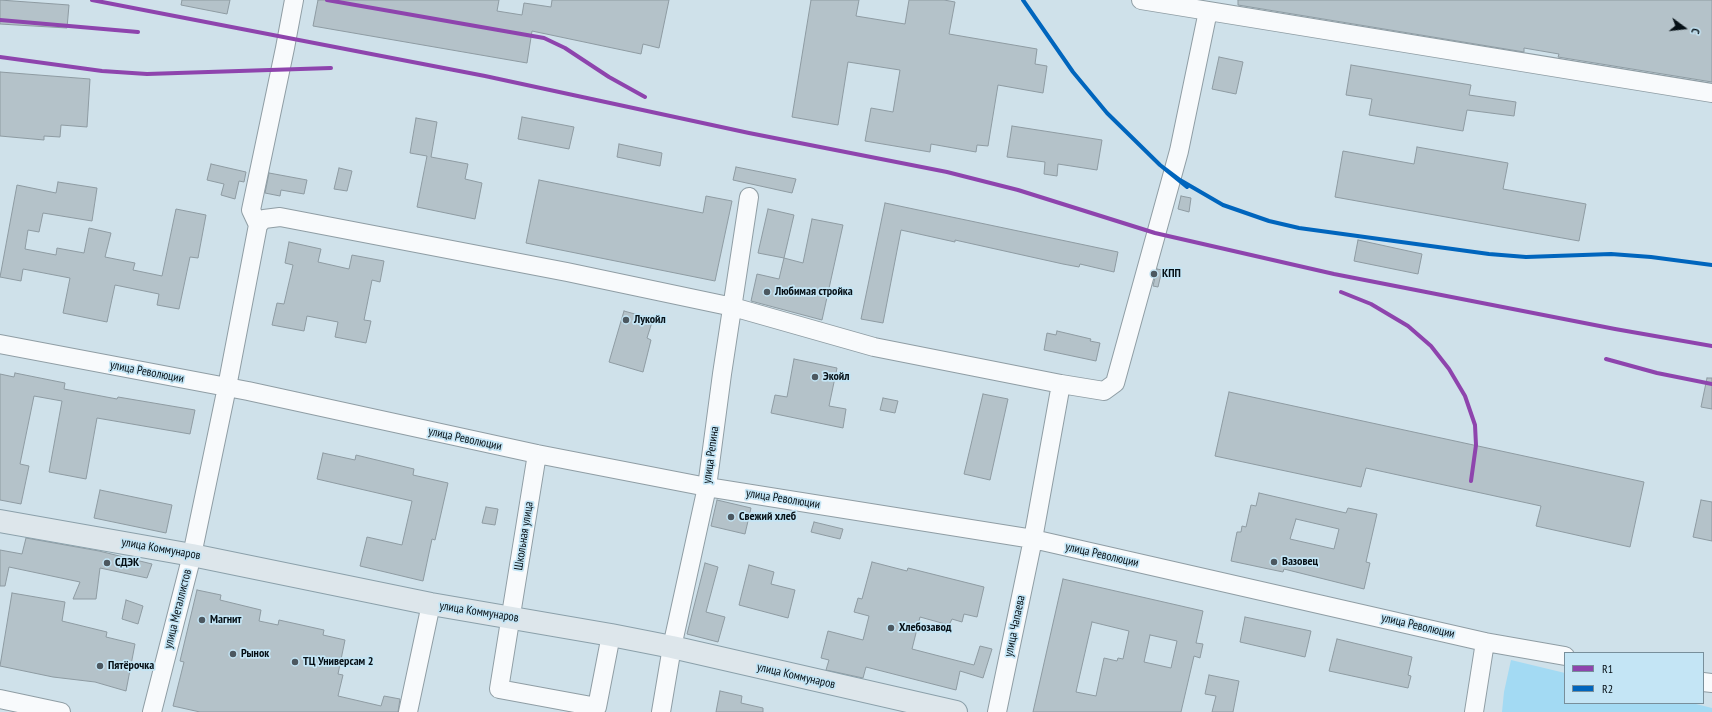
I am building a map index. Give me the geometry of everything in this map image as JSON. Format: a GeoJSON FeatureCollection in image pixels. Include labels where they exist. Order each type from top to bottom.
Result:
{"type":"FeatureCollection","features":[{"type":"Feature","properties":{"kind":"main road","name":"улица Коммунаров"},"geometry":{"type":"LineString","coordinates":[[0,521],[192,555],[431,604],[512,617],[672,647],[956,712]]}},
{"type":"Feature","properties":{"kind":"street"},"geometry":{"type":"LineString","coordinates":[[294,0],[251,210],[258,225],[264,219],[280,217],[575,274],[733,307],[874,347],[1061,384],[1104,391],[1115,383],[1178,151],[1208,11]]}},
{"type":"Feature","properties":{"kind":"street"},"geometry":{"type":"LineString","coordinates":[[1142,0],[1712,93]]}},
{"type":"Feature","properties":{"kind":"street","name":"улица Репина"},"geometry":{"type":"LineString","coordinates":[[661,712],[672,647],[707,487],[722,374],[749,197]]}},
{"type":"Feature","properties":{"kind":"street","name":"улица Металлистов"},"geometry":{"type":"LineString","coordinates":[[152,712],[192,555],[227,388],[258,225]]}},
{"type":"Feature","properties":{"kind":"street","name":"улица Революции"},"geometry":{"type":"LineString","coordinates":[[0,344],[227,388],[537,454],[707,487],[1033,539],[1485,642],[1564,656]]}},
{"type":"Feature","properties":{"kind":"street","name":"улица Чапаева"},"geometry":{"type":"LineString","coordinates":[[997,712],[1033,539],[1061,384]]}},
{"type":"Feature","properties":{"kind":"street","name":"Школьная улица"},"geometry":{"type":"LineString","coordinates":[[537,454],[512,617],[499,689],[597,707],[611,635]]}},
{"type":"Feature","properties":{"kind":"street"},"geometry":{"type":"LineString","coordinates":[[408,712],[431,604]]}},
{"type":"Feature","properties":{"kind":"street"},"geometry":{"type":"LineString","coordinates":[[1474,712],[1485,642]]}},
{"type":"Feature","properties":{"kind":"street"},"geometry":{"type":"LineString","coordinates":[[0,699],[62,712]]}},
{"type":"Feature","properties":{"kind":"shaded area"},"geometry":{"type":"Polygon","coordinates":[[[1511,660],[1564,673],[1564,704],[1696,704],[1712,708],[1712,712],[1502,712],[1504,692],[1511,660]]]}},
{"type":"Feature","properties":{"kind":"building"},"geometry":{"type":"Polygon","coordinates":[[[0,0],[69,5],[67,28],[0,24],[0,0]]]}},
{"type":"Feature","properties":{"kind":"building"},"geometry":{"type":"Polygon","coordinates":[[[182,0],[230,0],[227,14],[181,5],[182,0]]]}},
{"type":"Feature","properties":{"kind":"building"},"geometry":{"type":"Polygon","coordinates":[[[318,0],[499,0],[497,11],[522,15],[524,3],[551,7],[552,0],[669,0],[659,48],[643,44],[641,54],[532,31],[527,63],[313,26],[318,0]]]}},
{"type":"Feature","properties":{"kind":"building"},"geometry":{"type":"Polygon","coordinates":[[[811,0],[859,0],[856,16],[905,24],[909,0],[944,0],[955,2],[949,34],[1037,49],[1035,64],[1047,66],[1043,93],[998,85],[988,146],[977,145],[976,152],[931,144],[930,152],[865,141],[871,108],[893,112],[900,70],[848,62],[838,125],[792,117],[811,0]]]}},
{"type":"Feature","properties":{"kind":"building"},"geometry":{"type":"Polygon","coordinates":[[[1238,0],[1712,0],[1712,82],[1558,57],[1559,54],[1524,48],[1524,52],[1238,5],[1238,0]]]}},
{"type":"Feature","properties":{"kind":"building"},"geometry":{"type":"Polygon","coordinates":[[[1219,57],[1243,62],[1236,94],[1212,89],[1219,57]]]}},
{"type":"Feature","properties":{"kind":"building"},"geometry":{"type":"Polygon","coordinates":[[[1351,65],[1471,85],[1469,95],[1516,102],[1514,116],[1467,110],[1463,131],[1369,115],[1372,99],[1346,95],[1351,65]]]}},
{"type":"Feature","properties":{"kind":"building"},"geometry":{"type":"Polygon","coordinates":[[[0,72],[90,79],[87,127],[61,125],[60,137],[44,136],[44,140],[0,136],[0,72]]]}},
{"type":"Feature","properties":{"kind":"building"},"geometry":{"type":"Polygon","coordinates":[[[522,117],[574,127],[569,149],[518,139],[522,117]]]}},
{"type":"Feature","properties":{"kind":"building"},"geometry":{"type":"Polygon","coordinates":[[[416,118],[437,122],[431,157],[468,164],[465,179],[482,183],[475,219],[417,207],[427,156],[410,153],[416,118]]]}},
{"type":"Feature","properties":{"kind":"building"},"geometry":{"type":"Polygon","coordinates":[[[1012,126],[1102,140],[1097,170],[1058,164],[1057,176],[1044,174],[1045,162],[1007,157],[1012,126]]]}},
{"type":"Feature","properties":{"kind":"building"},"geometry":{"type":"Polygon","coordinates":[[[619,144],[662,153],[660,166],[617,157],[619,144]]]}},
{"type":"Feature","properties":{"kind":"building"},"geometry":{"type":"Polygon","coordinates":[[[1417,147],[1508,163],[1503,189],[1586,204],[1579,241],[1335,197],[1343,151],[1414,164],[1417,147]]]}},
{"type":"Feature","properties":{"kind":"building"},"geometry":{"type":"Polygon","coordinates":[[[211,164],[246,172],[244,182],[239,181],[235,199],[221,195],[224,184],[207,180],[211,164]]]}},
{"type":"Feature","properties":{"kind":"building"},"geometry":{"type":"Polygon","coordinates":[[[736,167],[796,179],[792,193],[733,180],[736,167]]]}},
{"type":"Feature","properties":{"kind":"building"},"geometry":{"type":"Polygon","coordinates":[[[339,168],[352,171],[347,191],[334,189],[339,168]]]}},
{"type":"Feature","properties":{"kind":"building"},"geometry":{"type":"Polygon","coordinates":[[[269,173],[307,180],[304,194],[281,190],[280,196],[265,193],[269,173]]]}},
{"type":"Feature","properties":{"kind":"building"},"geometry":{"type":"Polygon","coordinates":[[[539,180],[703,213],[706,196],[732,201],[715,281],[526,243],[539,180]]]}},
{"type":"Feature","properties":{"kind":"building"},"geometry":{"type":"Polygon","coordinates":[[[58,182],[97,188],[92,221],[43,213],[39,232],[28,230],[25,249],[56,255],[57,248],[84,253],[89,228],[111,233],[105,257],[135,263],[133,270],[162,276],[176,209],[206,215],[198,258],[190,257],[179,309],[157,305],[159,294],[115,285],[107,322],[63,313],[70,278],[23,269],[21,281],[0,277],[17,185],[56,193],[58,182]]]}},
{"type":"Feature","properties":{"kind":"building"},"geometry":{"type":"Polygon","coordinates":[[[1181,196],[1191,198],[1189,212],[1178,209],[1181,196]]]}},
{"type":"Feature","properties":{"kind":"building"},"geometry":{"type":"Polygon","coordinates":[[[885,203],[1118,252],[1114,272],[1080,264],[1079,267],[1063,264],[955,240],[955,242],[901,230],[883,323],[861,319],[885,203]]]}},
{"type":"Feature","properties":{"kind":"building"},"geometry":{"type":"Polygon","coordinates":[[[768,209],[794,215],[784,258],[758,253],[768,209]]]}},
{"type":"Feature","properties":{"kind":"building"},"geometry":{"type":"Polygon","coordinates":[[[812,219],[843,225],[822,320],[751,301],[757,274],[779,279],[784,258],[803,263],[812,219]]]}},
{"type":"Feature","properties":{"kind":"building"},"geometry":{"type":"Polygon","coordinates":[[[1358,240],[1422,254],[1418,274],[1354,261],[1358,240]]]}},
{"type":"Feature","properties":{"kind":"building"},"geometry":{"type":"Polygon","coordinates":[[[289,242],[321,249],[318,262],[349,269],[352,255],[384,261],[380,282],[372,280],[364,320],[371,321],[366,343],[335,337],[338,322],[307,316],[304,331],[272,325],[277,303],[284,304],[293,265],[285,263],[289,242]]]}},
{"type":"Feature","properties":{"kind":"building"},"geometry":{"type":"Polygon","coordinates":[[[1157,269],[1162,270],[1158,287],[1153,286],[1157,269]]]}},
{"type":"Feature","properties":{"kind":"building"},"geometry":{"type":"Polygon","coordinates":[[[624,311],[653,319],[647,338],[651,340],[643,372],[609,362],[624,311]]]}},
{"type":"Feature","properties":{"kind":"building"},"geometry":{"type":"Polygon","coordinates":[[[1057,331],[1091,339],[1090,341],[1100,343],[1096,361],[1044,350],[1047,333],[1056,335],[1057,331]]]}},
{"type":"Feature","properties":{"kind":"building"},"geometry":{"type":"Polygon","coordinates":[[[794,359],[837,368],[829,406],[846,409],[843,428],[771,413],[775,395],[787,397],[794,359]]]}},
{"type":"Feature","properties":{"kind":"building"},"geometry":{"type":"Polygon","coordinates":[[[15,373],[65,383],[64,389],[117,399],[118,397],[195,410],[190,434],[97,418],[86,479],[49,472],[62,401],[34,396],[20,464],[29,466],[21,504],[0,500],[0,374],[14,377],[15,373]]]}},
{"type":"Feature","properties":{"kind":"building"},"geometry":{"type":"Polygon","coordinates":[[[1707,378],[1712,378],[1712,409],[1701,407],[1707,378]]]}},
{"type":"Feature","properties":{"kind":"building"},"geometry":{"type":"Polygon","coordinates":[[[1229,392],[1644,482],[1630,547],[1536,526],[1541,506],[1366,468],[1361,487],[1215,456],[1229,392]]]}},
{"type":"Feature","properties":{"kind":"building"},"geometry":{"type":"Polygon","coordinates":[[[983,394],[1008,399],[990,480],[964,474],[983,394]]]}},
{"type":"Feature","properties":{"kind":"building"},"geometry":{"type":"Polygon","coordinates":[[[883,398],[898,401],[895,413],[880,410],[883,398]]]}},
{"type":"Feature","properties":{"kind":"building"},"geometry":{"type":"Polygon","coordinates":[[[323,453],[355,460],[356,455],[414,469],[413,475],[448,483],[435,540],[432,539],[423,581],[360,566],[367,537],[402,545],[412,501],[317,479],[323,453]]]}},
{"type":"Feature","properties":{"kind":"building"},"geometry":{"type":"Polygon","coordinates":[[[100,490],[172,505],[166,533],[94,518],[100,490]]]}},
{"type":"Feature","properties":{"kind":"building"},"geometry":{"type":"Polygon","coordinates":[[[1259,493],[1346,513],[1348,508],[1377,514],[1366,562],[1370,563],[1364,589],[1284,569],[1283,572],[1231,561],[1237,532],[1241,532],[1242,526],[1246,527],[1251,505],[1256,506],[1259,493]],[[1296,519],[1290,539],[1334,549],[1339,529],[1296,519]]]}},
{"type":"Feature","properties":{"kind":"building","name":"Свежий хлеб"},"geometry":{"type":"Polygon","coordinates":[[[717,500],[751,508],[745,534],[711,526],[717,500]]]}},
{"type":"Feature","properties":{"kind":"building"},"geometry":{"type":"Polygon","coordinates":[[[1701,500],[1712,502],[1712,541],[1693,537],[1701,500]]]}},
{"type":"Feature","properties":{"kind":"building"},"geometry":{"type":"Polygon","coordinates":[[[486,507],[498,509],[495,525],[482,523],[486,507]]]}},
{"type":"Feature","properties":{"kind":"building"},"geometry":{"type":"Polygon","coordinates":[[[814,522],[843,529],[840,539],[811,532],[814,522]]]}},
{"type":"Feature","properties":{"kind":"building"},"geometry":{"type":"Polygon","coordinates":[[[26,538],[99,551],[152,564],[147,578],[100,568],[96,599],[73,599],[80,582],[9,567],[5,586],[0,586],[0,550],[22,554],[26,538]]]}},
{"type":"Feature","properties":{"kind":"building","name":"Хлебозавод"},"geometry":{"type":"Polygon","coordinates":[[[872,562],[907,571],[908,568],[984,587],[977,617],[964,614],[962,622],[952,619],[949,625],[920,617],[912,649],[974,665],[980,646],[992,649],[983,678],[960,671],[956,690],[866,667],[863,678],[826,670],[829,660],[821,658],[828,631],[863,640],[869,616],[854,612],[858,598],[862,599],[872,562]]]}},
{"type":"Feature","properties":{"kind":"building"},"geometry":{"type":"Polygon","coordinates":[[[705,563],[718,567],[706,612],[725,617],[718,642],[687,634],[705,563]]]}},
{"type":"Feature","properties":{"kind":"building"},"geometry":{"type":"Polygon","coordinates":[[[749,565],[774,572],[771,584],[795,590],[788,618],[739,605],[749,565]]]}},
{"type":"Feature","properties":{"kind":"building"},"geometry":{"type":"Polygon","coordinates":[[[1063,579],[1203,611],[1196,643],[1203,644],[1200,658],[1194,656],[1181,712],[1033,712],[1063,579]],[[1092,622],[1076,692],[1096,696],[1104,658],[1117,661],[1118,658],[1123,659],[1129,631],[1092,622]],[[1150,635],[1144,662],[1171,668],[1177,641],[1150,635]]]}},
{"type":"Feature","properties":{"kind":"building"},"geometry":{"type":"Polygon","coordinates":[[[197,590],[221,595],[220,600],[261,610],[259,621],[278,625],[279,620],[324,630],[323,635],[345,640],[338,674],[343,675],[338,696],[381,706],[384,696],[400,699],[398,712],[200,712],[173,706],[184,662],[180,661],[197,590]]]}},
{"type":"Feature","properties":{"kind":"building"},"geometry":{"type":"Polygon","coordinates":[[[12,593],[65,602],[62,621],[107,632],[106,637],[135,644],[126,691],[95,682],[53,677],[0,666],[12,593]]]}},
{"type":"Feature","properties":{"kind":"building"},"geometry":{"type":"Polygon","coordinates":[[[126,600],[143,606],[138,624],[122,619],[126,600]]]}},
{"type":"Feature","properties":{"kind":"building"},"geometry":{"type":"Polygon","coordinates":[[[1245,617],[1311,631],[1305,657],[1240,642],[1245,617]]]}},
{"type":"Feature","properties":{"kind":"building"},"geometry":{"type":"Polygon","coordinates":[[[1337,639],[1412,657],[1408,675],[1411,676],[1408,688],[1329,671],[1337,639]]]}},
{"type":"Feature","properties":{"kind":"building"},"geometry":{"type":"Polygon","coordinates":[[[1209,675],[1239,681],[1233,712],[1212,712],[1216,696],[1205,694],[1209,675]]]}},
{"type":"Feature","properties":{"kind":"building"},"geometry":{"type":"Polygon","coordinates":[[[720,691],[742,696],[741,703],[763,708],[763,712],[716,712],[720,691]]]}},
{"type":"Feature","properties":{"kind":"transit line","name":"R1"},"geometry":{"type":"LineString","coordinates":[[92,0],[485,76],[749,133],[947,172],[1018,190],[1155,233],[1334,274],[1615,329],[1712,346]]}},
{"type":"Feature","properties":{"kind":"transit line","name":"R1"},"geometry":{"type":"LineString","coordinates":[[327,0],[544,38],[565,48],[609,77],[645,97]]}},
{"type":"Feature","properties":{"kind":"transit line","name":"R2"},"geometry":{"type":"LineString","coordinates":[[1023,0],[1073,72],[1107,113],[1160,165],[1187,187]]}},
{"type":"Feature","properties":{"kind":"transit line","name":"R1"},"geometry":{"type":"LineString","coordinates":[[0,20],[138,32]]}},
{"type":"Feature","properties":{"kind":"transit line","name":"R1"},"geometry":{"type":"LineString","coordinates":[[0,57],[102,71],[147,74],[331,68]]}},
{"type":"Feature","properties":{"kind":"transit line","name":"R2"},"geometry":{"type":"LineString","coordinates":[[1160,165],[1180,180],[1223,205],[1269,221],[1299,228],[1489,254],[1526,257],[1611,254],[1651,257],[1712,265]]}},
{"type":"Feature","properties":{"kind":"transit line","name":"R1"},"geometry":{"type":"LineString","coordinates":[[1341,292],[1371,304],[1408,326],[1431,346],[1449,369],[1465,396],[1475,425],[1476,445],[1471,481]]}},
{"type":"Feature","properties":{"kind":"transit line","name":"R1"},"geometry":{"type":"LineString","coordinates":[[1606,359],[1657,373],[1712,384]]}},
{"type":"Feature","properties":{"kind":"place","name":"КПП"},"geometry":{"type":"Point","coordinates":[1154,274]}},
{"type":"Feature","properties":{"kind":"place","name":"Любимая стройка"},"geometry":{"type":"Point","coordinates":[767,292]}},
{"type":"Feature","properties":{"kind":"place","name":"Лукойл"},"geometry":{"type":"Point","coordinates":[626,320]}},
{"type":"Feature","properties":{"kind":"place","name":"Экойл"},"geometry":{"type":"Point","coordinates":[815,377]}},
{"type":"Feature","properties":{"kind":"place","name":"Свежий хлеб"},"geometry":{"type":"Point","coordinates":[731,517]}},
{"type":"Feature","properties":{"kind":"place","name":"Вазовец"},"geometry":{"type":"Point","coordinates":[1274,562]}},
{"type":"Feature","properties":{"kind":"place","name":"СДЭК"},"geometry":{"type":"Point","coordinates":[107,563]}},
{"type":"Feature","properties":{"kind":"place","name":"Магнит"},"geometry":{"type":"Point","coordinates":[202,620]}},
{"type":"Feature","properties":{"kind":"place","name":"Хлебозавод"},"geometry":{"type":"Point","coordinates":[891,628]}},
{"type":"Feature","properties":{"kind":"place","name":"Рынок"},"geometry":{"type":"Point","coordinates":[233,654]}},
{"type":"Feature","properties":{"kind":"place","name":"ТЦ Универсам 2"},"geometry":{"type":"Point","coordinates":[295,662]}},
{"type":"Feature","properties":{"kind":"place","name":"Пятёрочка"},"geometry":{"type":"Point","coordinates":[100,666]}}]}
